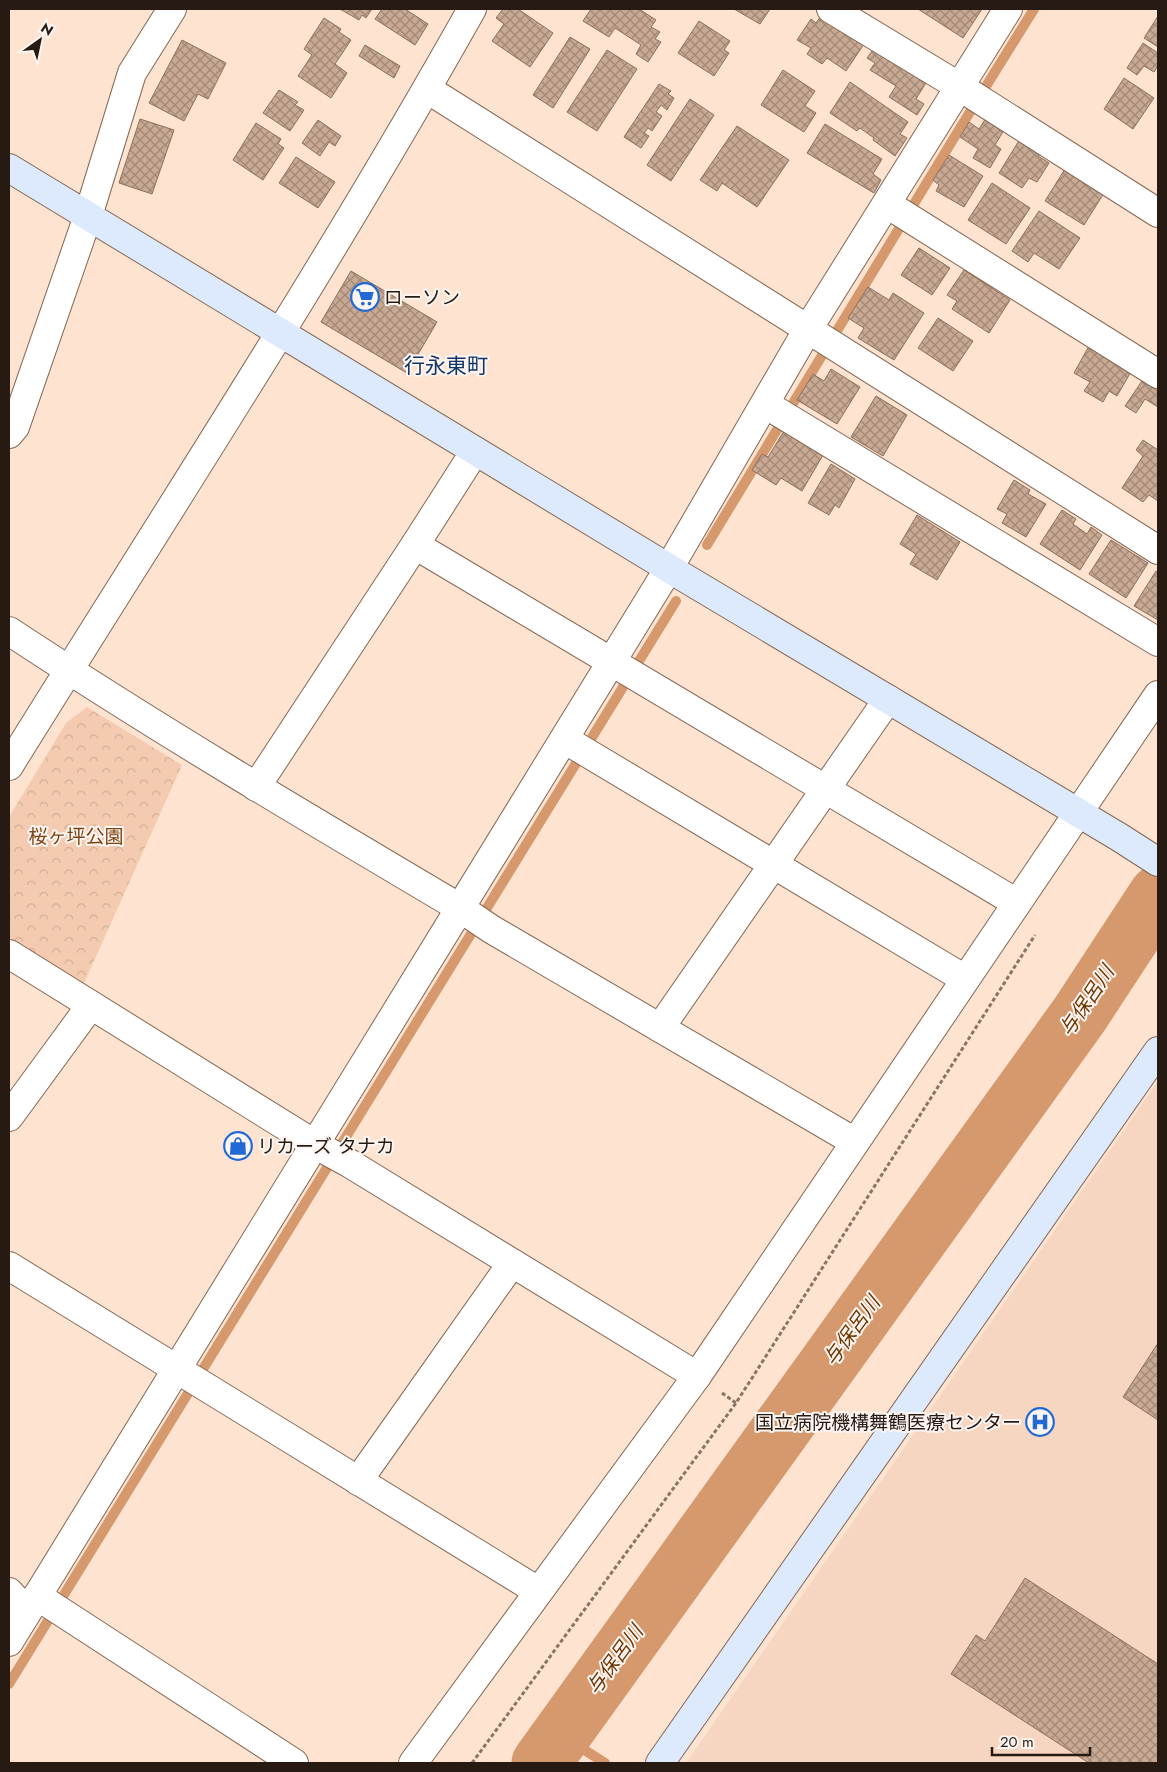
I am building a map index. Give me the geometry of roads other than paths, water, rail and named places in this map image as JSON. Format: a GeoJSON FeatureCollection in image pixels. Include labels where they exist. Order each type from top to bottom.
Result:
{"type":"FeatureCollection","features":[{"type":"Feature","properties":{"kind":"street"},"geometry":{"type":"LineString","coordinates":[[9,434],[15,427],[88,216],[132,73],[172,9]]}},
{"type":"Feature","properties":{"kind":"street"},"geometry":{"type":"LineString","coordinates":[[9,766],[281,333],[427,89],[472,9]]}},
{"type":"Feature","properties":{"kind":"street"},"geometry":{"type":"LineString","coordinates":[[831,9],[960,87],[1158,213]]}},
{"type":"Feature","properties":{"kind":"street"},"geometry":{"type":"LineString","coordinates":[[9,1642],[176,1369],[462,910],[669,568],[808,330],[1008,9]]}},
{"type":"Feature","properties":{"kind":"street"},"geometry":{"type":"LineString","coordinates":[[427,89],[1158,550]]}},
{"type":"Feature","properties":{"kind":"street"},"geometry":{"type":"LineString","coordinates":[[9,168],[1158,862]]}},
{"type":"Feature","properties":{"kind":"street"},"geometry":{"type":"LineString","coordinates":[[888,204],[1158,374]]}},
{"type":"Feature","properties":{"kind":"street"},"geometry":{"type":"LineString","coordinates":[[765,404],[1158,642]]}},
{"type":"Feature","properties":{"kind":"street"},"geometry":{"type":"LineString","coordinates":[[256,786],[415,545],[475,450]]}},
{"type":"Feature","properties":{"kind":"street"},"geometry":{"type":"LineString","coordinates":[[415,545],[1017,903]]}},
{"type":"Feature","properties":{"kind":"street"},"geometry":{"type":"LineString","coordinates":[[9,632],[256,786],[492,929],[855,1142]]}},
{"type":"Feature","properties":{"kind":"street"},"geometry":{"type":"LineString","coordinates":[[413,1763],[696,1376],[1158,695]]}},
{"type":"Feature","properties":{"kind":"street"},"geometry":{"type":"LineString","coordinates":[[660,1028],[888,699]]}},
{"type":"Feature","properties":{"kind":"street"},"geometry":{"type":"LineString","coordinates":[[564,739],[965,979]]}},
{"type":"Feature","properties":{"kind":"street"},"geometry":{"type":"LineString","coordinates":[[9,954],[696,1376]]}},
{"type":"Feature","properties":{"kind":"street"},"geometry":{"type":"LineString","coordinates":[[9,1117],[91,1005]]}},
{"type":"Feature","properties":{"kind":"street"},"geometry":{"type":"LineString","coordinates":[[660,1763],[1158,1051]]}},
{"type":"Feature","properties":{"kind":"street"},"geometry":{"type":"LineString","coordinates":[[358,1481],[512,1263]]}},
{"type":"Feature","properties":{"kind":"street"},"geometry":{"type":"LineString","coordinates":[[9,1266],[538,1591]]}},
{"type":"Feature","properties":{"kind":"street"},"geometry":{"type":"LineString","coordinates":[[9,1592],[32,1604],[294,1763]]}},
{"type":"Feature","properties":{"kind":"waterway"},"geometry":{"type":"LineString","coordinates":[[707,545],[1034,9]]}},
{"type":"Feature","properties":{"kind":"waterway"},"geometry":{"type":"LineString","coordinates":[[9,1684],[676,601]]}},
{"type":"Feature","properties":{"kind":"waterway","name":"与保呂川"},"geometry":{"type":"LineString","coordinates":[[541,1763],[1080,1014],[1158,895]]}},
{"type":"Feature","properties":{"kind":"waterway"},"geometry":{"type":"LineString","coordinates":[[561,1735],[605,1763]]}},
{"type":"Feature","properties":{"kind":"place","name":"ローソン"},"geometry":{"type":"Point","coordinates":[365,297]}},
{"type":"Feature","properties":{"kind":"place","name":"リカーズ タナカ"},"geometry":{"type":"Point","coordinates":[238,1146]}},
{"type":"Feature","properties":{"kind":"place","name":"国立病院機構舞鶴医療センター"},"geometry":{"type":"Point","coordinates":[1040,1422]}},
{"type":"Feature","properties":{"kind":"district","name":"行永東町"},"geometry":{"type":"Point","coordinates":[446,366]}},
{"type":"Feature","properties":{"kind":"park label","name":"桜ヶ坪公園"},"geometry":{"type":"Point","coordinates":[76,836]}}]}
